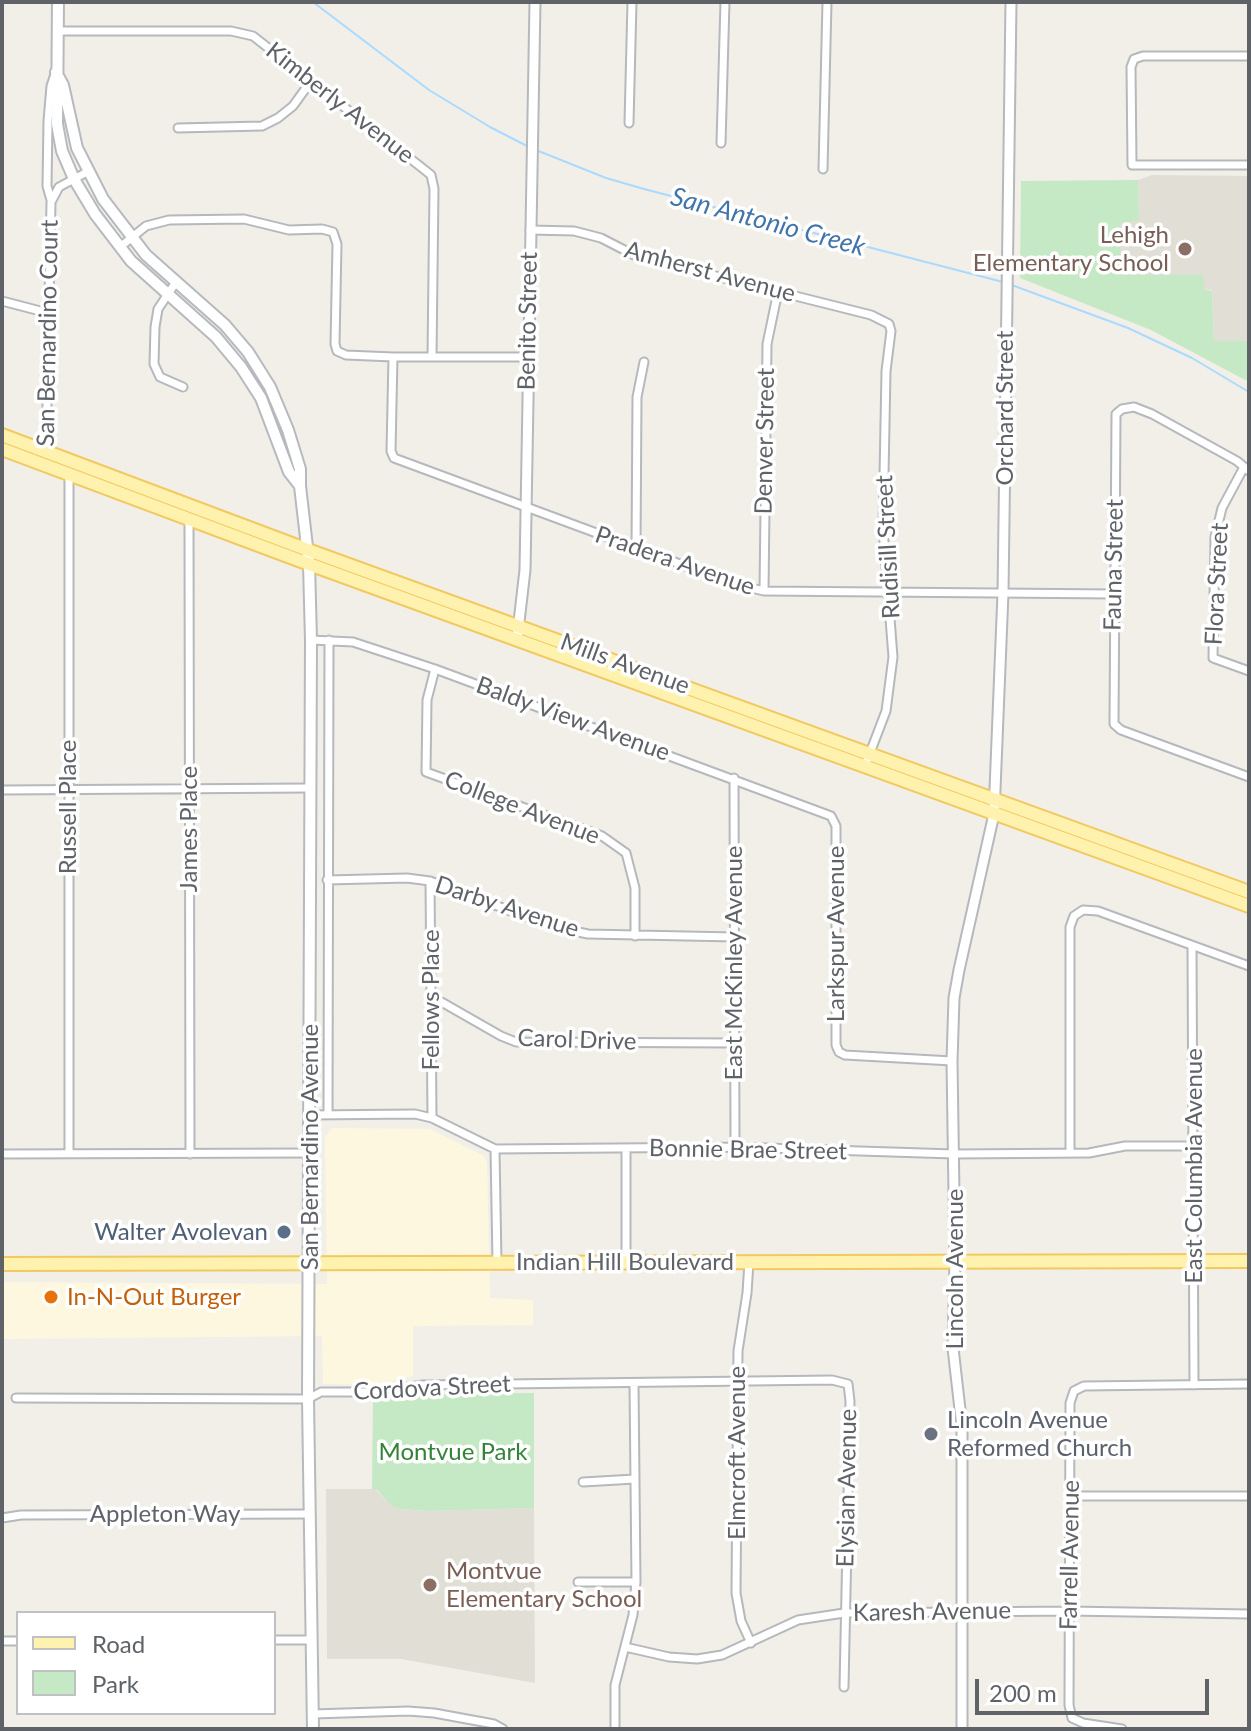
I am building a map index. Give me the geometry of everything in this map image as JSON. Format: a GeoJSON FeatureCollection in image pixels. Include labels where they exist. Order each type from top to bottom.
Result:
{"type":"FeatureCollection","features":[{"type":"Feature","properties":{"kind":"main road"},"geometry":{"type":"LineString","coordinates":[[58,2],[57,124],[62,151],[74,179],[120,247],[145,275],[216,337],[241,367],[261,398],[289,472],[300,486]]}},
{"type":"Feature","properties":{"kind":"main road","name":"San Bernardino Avenue"},"geometry":{"type":"LineString","coordinates":[[56,72],[63,85],[77,148],[103,199],[130,237],[225,325],[248,352],[270,387],[300,469],[309,564],[311,640],[308,1399],[313,1729]]}},
{"type":"Feature","properties":{"kind":"main road","name":"Mills Avenue"},"geometry":{"type":"LineString","coordinates":[[2,435],[46,451],[70,467],[189,518],[309,564],[868,760],[995,800],[1249,892]]}},
{"type":"Feature","properties":{"kind":"main road","name":"Mills Avenue"},"geometry":{"type":"LineString","coordinates":[[2,449],[191,504],[308,550],[519,625],[868,760],[994,814],[1249,906]]}},
{"type":"Feature","properties":{"kind":"main road","name":"Indian Hill Boulevard"},"geometry":{"type":"LineString","coordinates":[[2,1264],[1249,1261]]}},
{"type":"Feature","properties":{"kind":"street","name":"Benito Street"},"geometry":{"type":"LineString","coordinates":[[517,639],[525,570],[535,2]]}},
{"type":"Feature","properties":{"kind":"street"},"geometry":{"type":"LineString","coordinates":[[629,123],[632,2]]}},
{"type":"Feature","properties":{"kind":"street"},"geometry":{"type":"LineString","coordinates":[[721,143],[725,2]]}},
{"type":"Feature","properties":{"kind":"street"},"geometry":{"type":"LineString","coordinates":[[823,169],[827,2]]}},
{"type":"Feature","properties":{"kind":"street","name":"Orchard Street"},"geometry":{"type":"LineString","coordinates":[[994,814],[1003,593],[1011,2]]}},
{"type":"Feature","properties":{"kind":"street","name":"Kimberly Avenue"},"geometry":{"type":"LineString","coordinates":[[57,31],[231,31],[253,36],[431,175],[434,189],[432,356]]}},
{"type":"Feature","properties":{"kind":"street"},"geometry":{"type":"LineString","coordinates":[[1249,56],[1143,56],[1134,59],[1131,67],[1132,165],[1249,165]]}},
{"type":"Feature","properties":{"kind":"street","name":"San Bernardino Court"},"geometry":{"type":"LineString","coordinates":[[46,464],[51,202],[47,186],[48,121],[51,86],[56,72]]}},
{"type":"Feature","properties":{"kind":"street"},"geometry":{"type":"LineString","coordinates":[[178,128],[262,126],[293,106],[311,81]]}},
{"type":"Feature","properties":{"kind":"street","name":"San Bernardino Court"},"geometry":{"type":"LineString","coordinates":[[51,202],[59,187],[87,172]]}},
{"type":"Feature","properties":{"kind":"street"},"geometry":{"type":"LineString","coordinates":[[120,247],[146,226],[169,220],[244,219],[289,230],[322,229],[333,232],[337,244],[337,351],[346,355],[393,357],[528,357]]}},
{"type":"Feature","properties":{"kind":"street","name":"Amherst Avenue"},"geometry":{"type":"LineString","coordinates":[[530,230],[574,231],[601,238],[636,256],[871,315],[889,324]]}},
{"type":"Feature","properties":{"kind":"street"},"geometry":{"type":"LineString","coordinates":[[176,282],[158,309],[154,364],[160,377],[183,387]]}},
{"type":"Feature","properties":{"kind":"street","name":"Denver Street"},"geometry":{"type":"LineString","coordinates":[[764,591],[767,344],[778,291]]}},
{"type":"Feature","properties":{"kind":"street"},"geometry":{"type":"LineString","coordinates":[[2,301],[48,313]]}},
{"type":"Feature","properties":{"kind":"street","name":"Rudisill Street"},"geometry":{"type":"LineString","coordinates":[[868,760],[886,711],[891,685],[893,643],[883,529],[889,324]]}},
{"type":"Feature","properties":{"kind":"street","name":"Pradera Avenue"},"geometry":{"type":"LineString","coordinates":[[393,357],[391,451],[394,458],[734,584],[764,591],[1114,594]]}},
{"type":"Feature","properties":{"kind":"street"},"geometry":{"type":"LineString","coordinates":[[636,549],[637,397],[644,362]]}},
{"type":"Feature","properties":{"kind":"street","name":"Fauna Street"},"geometry":{"type":"LineString","coordinates":[[1246,469],[1152,414],[1134,407],[1122,409],[1116,414],[1114,724],[1121,730],[1249,777]]}},
{"type":"Feature","properties":{"kind":"street","name":"Russell Place"},"geometry":{"type":"LineString","coordinates":[[69,1154],[70,467]]}},
{"type":"Feature","properties":{"kind":"street","name":"Flora Street"},"geometry":{"type":"LineString","coordinates":[[1246,469],[1222,508],[1215,537],[1213,658],[1249,671]]}},
{"type":"Feature","properties":{"kind":"street","name":"James Place"},"geometry":{"type":"LineString","coordinates":[[190,1154],[191,504]]}},
{"type":"Feature","properties":{"kind":"street","name":"Baldy View Avenue"},"geometry":{"type":"LineString","coordinates":[[311,640],[353,642],[435,669],[831,816]]}},
{"type":"Feature","properties":{"kind":"street"},"geometry":{"type":"LineString","coordinates":[[328,1115],[329,640]]}},
{"type":"Feature","properties":{"kind":"street","name":"College Avenue"},"geometry":{"type":"LineString","coordinates":[[435,669],[427,700],[426,772],[602,836],[626,853],[635,888],[635,936]]}},
{"type":"Feature","properties":{"kind":"street","name":"East McKinley Avenue"},"geometry":{"type":"LineString","coordinates":[[734,778],[735,1147]]}},
{"type":"Feature","properties":{"kind":"street"},"geometry":{"type":"LineString","coordinates":[[2,790],[309,788]]}},
{"type":"Feature","properties":{"kind":"street","name":"Lincoln Avenue"},"geometry":{"type":"LineString","coordinates":[[962,1729],[962,1427],[953,1348],[954,998],[994,814]]}},
{"type":"Feature","properties":{"kind":"street","name":"Larkspur Avenue"},"geometry":{"type":"LineString","coordinates":[[831,816],[836,826],[836,1045],[839,1052],[845,1055],[952,1061]]}},
{"type":"Feature","properties":{"kind":"street","name":"Darby Avenue"},"geometry":{"type":"LineString","coordinates":[[327,880],[407,878],[430,881],[554,927],[588,934],[735,937]]}},
{"type":"Feature","properties":{"kind":"street","name":"Fellows Place"},"geometry":{"type":"LineString","coordinates":[[430,881],[432,1118]]}},
{"type":"Feature","properties":{"kind":"street"},"geometry":{"type":"LineString","coordinates":[[1070,1153],[1070,927],[1074,916],[1083,910],[1098,911],[1249,966]]}},
{"type":"Feature","properties":{"kind":"street","name":"East Columbia Avenue"},"geometry":{"type":"LineString","coordinates":[[1192,947],[1194,1385]]}},
{"type":"Feature","properties":{"kind":"street","name":"Carol Drive"},"geometry":{"type":"LineString","coordinates":[[431,996],[516,1042],[735,1043]]}},
{"type":"Feature","properties":{"kind":"street","name":"Bonnie Brae Street"},"geometry":{"type":"LineString","coordinates":[[310,1115],[415,1114],[432,1118],[495,1149],[735,1147],[954,1154],[1089,1153],[1125,1146],[1193,1146]]}},
{"type":"Feature","properties":{"kind":"street"},"geometry":{"type":"LineString","coordinates":[[626,1148],[626,1262]]}},
{"type":"Feature","properties":{"kind":"street"},"geometry":{"type":"LineString","coordinates":[[495,1149],[497,1263]]}},
{"type":"Feature","properties":{"kind":"street"},"geometry":{"type":"LineString","coordinates":[[2,1154],[310,1153]]}},
{"type":"Feature","properties":{"kind":"street","name":"Elmcroft Avenue"},"geometry":{"type":"LineString","coordinates":[[749,1262],[738,1351],[736,1593],[741,1621],[751,1643]]}},
{"type":"Feature","properties":{"kind":"street","name":"Cordova Street"},"geometry":{"type":"LineString","coordinates":[[16,1398],[308,1399],[321,1392],[375,1392],[423,1385],[832,1380],[848,1384]]}},
{"type":"Feature","properties":{"kind":"street"},"geometry":{"type":"LineString","coordinates":[[615,1729],[615,1685],[633,1615],[636,1582],[634,1383]]}},
{"type":"Feature","properties":{"kind":"street","name":"Elysian Avenue"},"geometry":{"type":"LineString","coordinates":[[844,1687],[848,1384]]}},
{"type":"Feature","properties":{"kind":"street"},"geometry":{"type":"LineString","coordinates":[[1194,1385],[1249,1384]]}},
{"type":"Feature","properties":{"kind":"street","name":"Farrell Avenue"},"geometry":{"type":"LineString","coordinates":[[1122,1729],[1083,1723],[1072,1718],[1069,1705],[1070,1403],[1074,1391],[1084,1386],[1194,1385]]}},
{"type":"Feature","properties":{"kind":"street"},"geometry":{"type":"LineString","coordinates":[[583,1482],[635,1479]]}},
{"type":"Feature","properties":{"kind":"street"},"geometry":{"type":"LineString","coordinates":[[1071,1496],[1249,1496]]}},
{"type":"Feature","properties":{"kind":"street","name":"Appleton Way"},"geometry":{"type":"LineString","coordinates":[[2,1518],[21,1515],[309,1514]]}},
{"type":"Feature","properties":{"kind":"street"},"geometry":{"type":"LineString","coordinates":[[578,1582],[636,1582]]}},
{"type":"Feature","properties":{"kind":"street","name":"Karesh Avenue"},"geometry":{"type":"LineString","coordinates":[[625,1647],[669,1657],[697,1659],[722,1655],[798,1620],[844,1613],[1069,1611],[1249,1614]]}},
{"type":"Feature","properties":{"kind":"street"},"geometry":{"type":"LineString","coordinates":[[276,1640],[311,1640]]}},
{"type":"Feature","properties":{"kind":"street"},"geometry":{"type":"LineString","coordinates":[[313,1714],[434,1713],[494,1724],[503,1729]]}},
{"type":"Feature","properties":{"kind":"shaded area","name":"Lehigh Elementary School"},"geometry":{"type":"Polygon","coordinates":[[[1152,175],[1249,176],[1249,341],[1214,341],[1212,290],[1120,275],[1120,223],[1139,221],[1138,180],[1152,175]]]}},
{"type":"Feature","properties":{"kind":"shaded area"},"geometry":{"type":"Polygon","coordinates":[[[332,1128],[430,1129],[484,1156],[487,1163],[490,1298],[533,1300],[533,1325],[413,1326],[413,1376],[378,1385],[323,1384],[322,1336],[2,1339],[2,1282],[327,1284],[325,1137],[332,1128]]]}},
{"type":"Feature","properties":{"kind":"shaded area","name":"Montvue Elementary School"},"geometry":{"type":"Polygon","coordinates":[[[326,1489],[375,1489],[401,1509],[534,1508],[535,1683],[401,1659],[327,1659],[326,1489]]]}},
{"type":"Feature","properties":{"kind":"green space"},"geometry":{"type":"Polygon","coordinates":[[[1138,180],[1139,221],[1120,223],[1120,275],[1203,275],[1204,289],[1212,291],[1214,341],[1249,341],[1249,382],[1151,330],[1020,278],[1021,181],[1138,180]]]}},
{"type":"Feature","properties":{"kind":"green space","name":"Montvue Park"},"geometry":{"type":"Polygon","coordinates":[[[534,1393],[534,1508],[401,1509],[392,1506],[377,1490],[372,1489],[373,1402],[417,1394],[534,1393]]]}},
{"type":"Feature","properties":{"kind":"waterway","name":"San Antonio Creek"},"geometry":{"type":"LineString","coordinates":[[313,2],[429,90],[527,146]]}},
{"type":"Feature","properties":{"kind":"waterway","name":"San Antonio Creek"},"geometry":{"type":"LineString","coordinates":[[536,150],[606,178],[644,189],[1003,282]]}},
{"type":"Feature","properties":{"kind":"waterway","name":"San Antonio Creek"},"geometry":{"type":"LineString","coordinates":[[1009,284],[1128,328],[1192,358],[1249,392]]}},
{"type":"Feature","properties":{"kind":"place","name":"Lehigh Elementary School"},"geometry":{"type":"Point","coordinates":[1185,249]}},
{"type":"Feature","properties":{"kind":"place","name":"Walter Avolevan"},"geometry":{"type":"Point","coordinates":[284,1232]}},
{"type":"Feature","properties":{"kind":"place","name":"In-N-Out Burger"},"geometry":{"type":"Point","coordinates":[51,1297]}},
{"type":"Feature","properties":{"kind":"place","name":"Lincoln Avenue Reformed Church"},"geometry":{"type":"Point","coordinates":[931,1434]}},
{"type":"Feature","properties":{"kind":"place","name":"Montvue Elementary School"},"geometry":{"type":"Point","coordinates":[430,1585]}}]}
